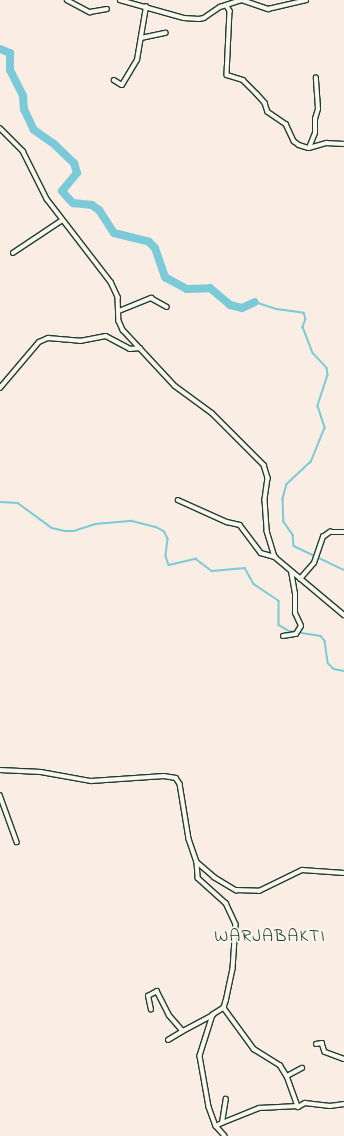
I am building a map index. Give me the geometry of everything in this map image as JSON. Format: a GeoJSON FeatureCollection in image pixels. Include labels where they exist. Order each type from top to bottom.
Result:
{"type":"FeatureCollection","features":[{"type":"Feature","properties":{"kind":"street"},"geometry":{"type":"LineString","coordinates":[[66,0],[90,12],[107,9]]}},
{"type":"Feature","properties":{"kind":"street"},"geometry":{"type":"LineString","coordinates":[[120,0],[199,19],[242,0],[268,9],[306,0]]}},
{"type":"Feature","properties":{"kind":"street"},"geometry":{"type":"LineString","coordinates":[[227,6],[230,11],[226,74],[245,82],[264,101],[268,112],[286,124],[294,141],[309,148],[326,143],[344,144]]}},
{"type":"Feature","properties":{"kind":"street"},"geometry":{"type":"LineString","coordinates":[[114,80],[122,85],[137,60],[141,38],[140,30],[146,7]]}},
{"type":"Feature","properties":{"kind":"street"},"geometry":{"type":"LineString","coordinates":[[141,38],[165,33]]}},
{"type":"Feature","properties":{"kind":"street"},"geometry":{"type":"LineString","coordinates":[[309,148],[315,132],[315,119],[318,109],[316,78]]}},
{"type":"Feature","properties":{"kind":"street"},"geometry":{"type":"LineString","coordinates":[[0,128],[22,150],[47,199],[61,221],[111,282],[118,297],[119,321],[123,330],[175,386],[212,413],[264,465],[268,478],[264,500],[266,531],[275,557]]}},
{"type":"Feature","properties":{"kind":"street"},"geometry":{"type":"LineString","coordinates":[[13,252],[61,221]]}},
{"type":"Feature","properties":{"kind":"street"},"geometry":{"type":"LineString","coordinates":[[119,311],[151,298],[167,307]]}},
{"type":"Feature","properties":{"kind":"street"},"geometry":{"type":"LineString","coordinates":[[0,388],[39,342],[48,338],[80,341],[105,336],[130,348],[140,348]]}},
{"type":"Feature","properties":{"kind":"street"},"geometry":{"type":"LineString","coordinates":[[178,500],[227,522],[240,525],[261,552],[275,557],[344,616]]}},
{"type":"Feature","properties":{"kind":"street"},"geometry":{"type":"LineString","coordinates":[[300,578],[314,563],[321,540],[326,534],[344,532]]}},
{"type":"Feature","properties":{"kind":"street"},"geometry":{"type":"LineString","coordinates":[[282,636],[296,634],[301,626],[295,613],[295,594],[291,572]]}},
{"type":"Feature","properties":{"kind":"street"},"geometry":{"type":"LineString","coordinates":[[0,770],[41,772],[91,782],[164,776],[176,778],[180,784],[189,839],[198,862],[198,878],[226,903],[236,924],[234,969],[224,1008],[168,1040]]}},
{"type":"Feature","properties":{"kind":"street"},"geometry":{"type":"LineString","coordinates":[[0,795],[17,842]]}},
{"type":"Feature","properties":{"kind":"street"},"geometry":{"type":"LineString","coordinates":[[198,862],[214,877],[236,890],[248,892],[264,889],[302,870],[344,873]]}},
{"type":"Feature","properties":{"kind":"street"},"geometry":{"type":"LineString","coordinates":[[151,1010],[148,996],[157,991],[169,1015],[183,1031]]}},
{"type":"Feature","properties":{"kind":"street"},"geometry":{"type":"LineString","coordinates":[[224,1008],[254,1049],[280,1065],[287,1076],[298,1106]]}},
{"type":"Feature","properties":{"kind":"street"},"geometry":{"type":"LineString","coordinates":[[213,1015],[200,1051],[200,1060],[209,1107],[216,1126],[225,1136]]}},
{"type":"Feature","properties":{"kind":"street"},"geometry":{"type":"LineString","coordinates":[[316,1044],[322,1043],[325,1052],[344,1059]]}},
{"type":"Feature","properties":{"kind":"street"},"geometry":{"type":"LineString","coordinates":[[287,1076],[302,1068]]}},
{"type":"Feature","properties":{"kind":"street"},"geometry":{"type":"LineString","coordinates":[[222,1124],[226,1099]]}},
{"type":"Feature","properties":{"kind":"street"},"geometry":{"type":"LineString","coordinates":[[216,1126],[253,1109],[300,1107],[305,1103],[330,1106],[344,1104]]}},
{"type":"Feature","properties":{"kind":"waterway"},"geometry":{"type":"LineString","coordinates":[[0,49],[10,53],[10,70],[23,96],[24,109],[34,130],[54,144],[74,163],[77,173],[62,191],[73,203],[92,205],[99,210],[114,233],[149,242],[155,248],[165,277],[170,280],[187,289],[210,288],[230,305],[242,308],[255,302]]}},
{"type":"Feature","properties":{"kind":"waterway"},"geometry":{"type":"LineString","coordinates":[[255,302],[277,309],[304,313],[306,319],[303,327],[313,353],[327,368],[328,375],[318,406],[325,428],[311,462],[287,484],[283,499],[284,522],[293,535],[294,546],[344,570]]}},
{"type":"Feature","properties":{"kind":"waterway"},"geometry":{"type":"LineString","coordinates":[[0,502],[18,503],[52,528],[65,531],[74,531],[95,524],[132,521],[156,527],[164,531],[168,539],[166,556],[169,565],[196,559],[212,571],[245,568],[254,584],[279,601],[279,625],[289,631],[321,636],[325,641],[328,663],[334,669],[344,671]]}},
{"type":"Feature","properties":{"kind":"district","name":"WARJABAKTI"},"geometry":{"type":"Point","coordinates":[270,937]}}]}
